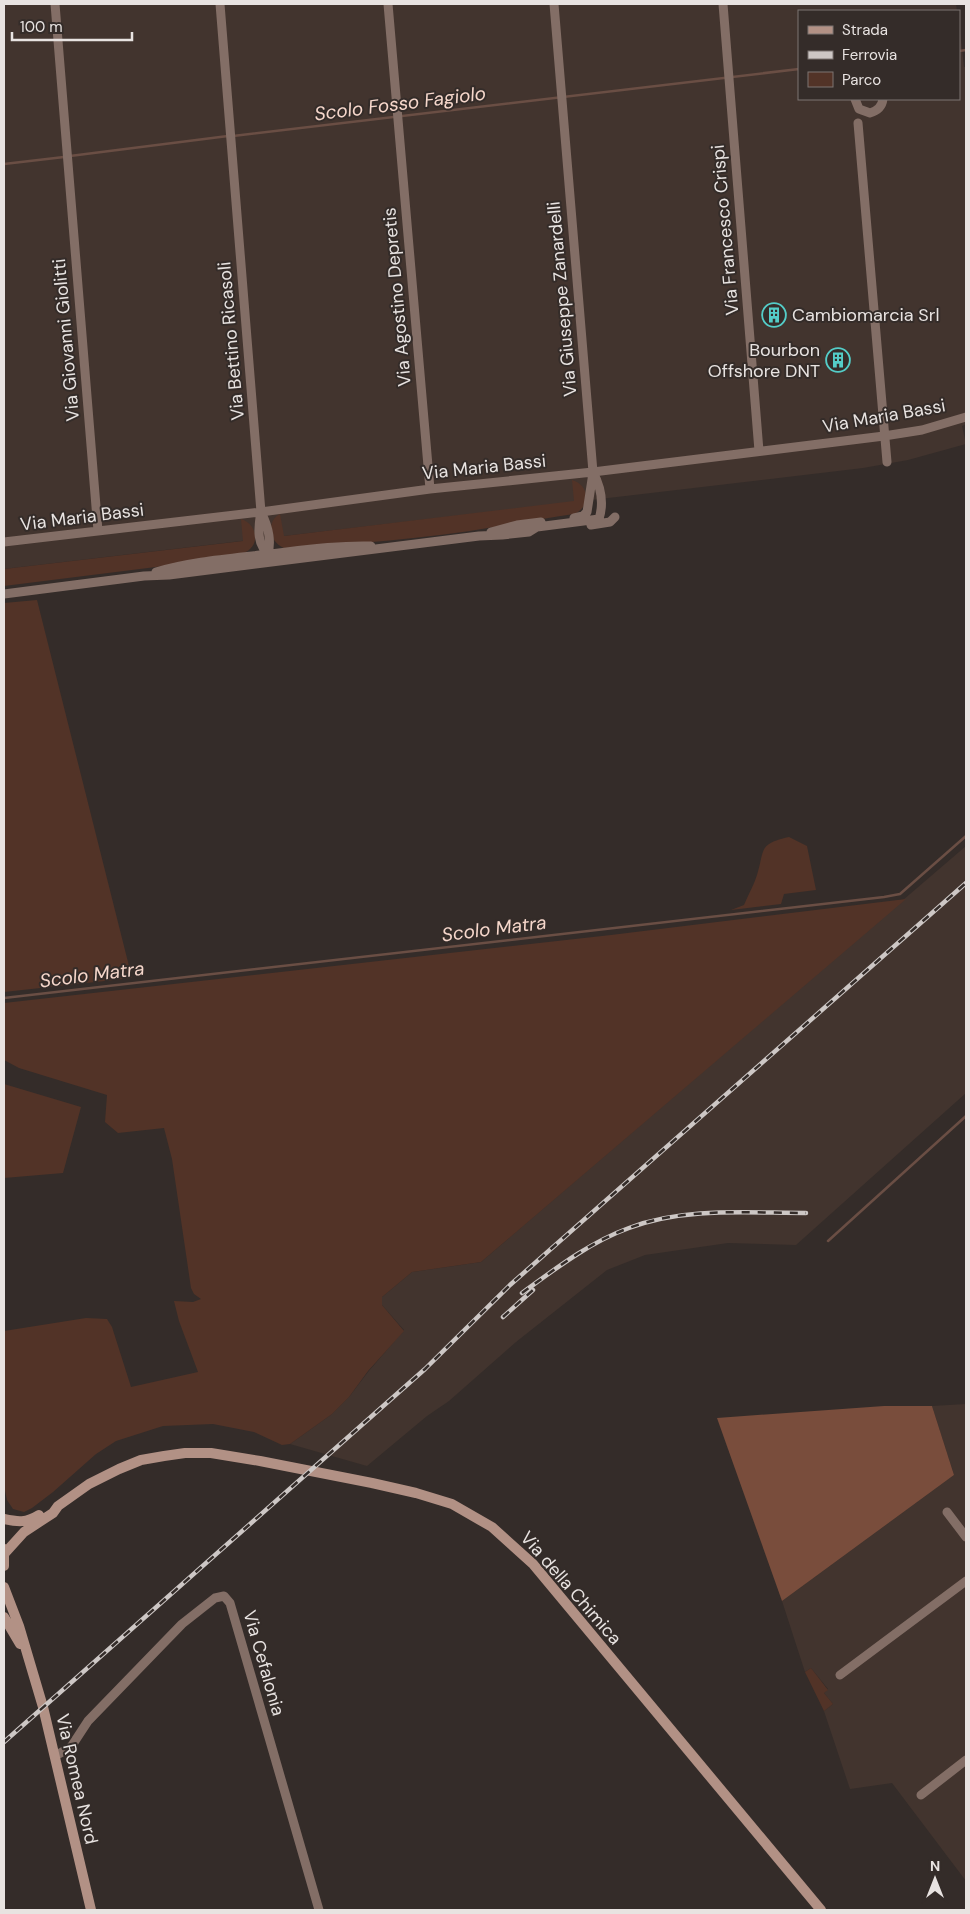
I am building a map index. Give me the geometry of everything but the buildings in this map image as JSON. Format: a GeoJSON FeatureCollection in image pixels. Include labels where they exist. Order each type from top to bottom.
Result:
{"type":"FeatureCollection","features":[{"type":"Feature","properties":{"kind":"main road","name":"Via della Chimica"},"geometry":{"type":"LineString","coordinates":[[4,1519],[19,1522],[27,1521],[58,1506],[89,1484],[119,1469],[141,1460],[185,1453],[211,1453],[260,1461],[372,1483],[452,1504],[492,1527],[533,1564],[821,1910]]}},
{"type":"Feature","properties":{"kind":"main road","name":"Via della Chimica"},"geometry":{"type":"LineString","coordinates":[[4,1551],[24,1532],[53,1513],[58,1506]]}},
{"type":"Feature","properties":{"kind":"main road"},"geometry":{"type":"LineString","coordinates":[[4,1551],[4,1566]]}},
{"type":"Feature","properties":{"kind":"main road","name":"Via Romea Nord"},"geometry":{"type":"LineString","coordinates":[[4,1587],[19,1626],[43,1707],[56,1756],[90,1910]]}},
{"type":"Feature","properties":{"kind":"main road","name":"Via Romea Nord"},"geometry":{"type":"LineString","coordinates":[[4,1617],[28,1655]]}},
{"type":"Feature","properties":{"kind":"street","name":"Via Giovanni Giolitti"},"geometry":{"type":"LineString","coordinates":[[55,4],[98,531]]}},
{"type":"Feature","properties":{"kind":"street","name":"Via Bettino Ricasoli"},"geometry":{"type":"LineString","coordinates":[[220,4],[261,512],[270,538],[268,554]]}},
{"type":"Feature","properties":{"kind":"street","name":"Via Agostino Depretis"},"geometry":{"type":"LineString","coordinates":[[388,4],[430,489]]}},
{"type":"Feature","properties":{"kind":"street","name":"Via Giuseppe Zanardelli"},"geometry":{"type":"LineString","coordinates":[[529,532],[610,522],[615,517],[607,515],[602,509],[599,483],[593,472],[554,4]]}},
{"type":"Feature","properties":{"kind":"street","name":"Via Francesco Crispi"},"geometry":{"type":"LineString","coordinates":[[723,4],[759,451]]}},
{"type":"Feature","properties":{"kind":"street"},"geometry":{"type":"LineString","coordinates":[[855,101],[859,109],[865,113],[870,113],[878,110],[883,100]]}},
{"type":"Feature","properties":{"kind":"street"},"geometry":{"type":"LineString","coordinates":[[855,101],[887,462]]}},
{"type":"Feature","properties":{"kind":"street"},"geometry":{"type":"LineString","coordinates":[[858,123],[865,113]]}},
{"type":"Feature","properties":{"kind":"street","name":"Via Maria Bassi"},"geometry":{"type":"LineString","coordinates":[[4,542],[261,512],[430,489],[593,472],[884,436],[922,430],[966,417]]}},
{"type":"Feature","properties":{"kind":"street"},"geometry":{"type":"LineString","coordinates":[[479,536],[516,525],[583,516],[590,504],[593,472]]}},
{"type":"Feature","properties":{"kind":"street"},"geometry":{"type":"LineString","coordinates":[[4,594],[144,576],[337,555],[392,546],[529,532],[537,527],[599,519],[602,509]]}},
{"type":"Feature","properties":{"kind":"street"},"geometry":{"type":"LineString","coordinates":[[261,512],[258,526],[259,539],[263,550],[274,558],[323,553],[337,555]]}},
{"type":"Feature","properties":{"kind":"street"},"geometry":{"type":"LineString","coordinates":[[270,538],[272,546],[283,552]]}},
{"type":"Feature","properties":{"kind":"street"},"geometry":{"type":"LineString","coordinates":[[250,556],[256,548],[259,539]]}},
{"type":"Feature","properties":{"kind":"street"},"geometry":{"type":"LineString","coordinates":[[144,576],[196,563],[283,552],[333,546],[392,546]]}},
{"type":"Feature","properties":{"kind":"street"},"geometry":{"type":"LineString","coordinates":[[200,571],[212,566],[267,559],[268,554]]}},
{"type":"Feature","properties":{"kind":"street"},"geometry":{"type":"LineString","coordinates":[[947,1512],[966,1537]]}},
{"type":"Feature","properties":{"kind":"street"},"geometry":{"type":"LineString","coordinates":[[840,1675],[966,1581]]}},
{"type":"Feature","properties":{"kind":"street","name":"Via Cefalonia"},"geometry":{"type":"LineString","coordinates":[[56,1756],[71,1747],[88,1721],[182,1624],[215,1598],[224,1596],[230,1603],[319,1910]]}},
{"type":"Feature","properties":{"kind":"street"},"geometry":{"type":"LineString","coordinates":[[921,1794],[966,1760]]}},
{"type":"Feature","properties":{"kind":"shaded area"},"geometry":{"type":"Polygon","coordinates":[[[4,4],[956,4],[957,10],[798,10],[798,100],[960,100],[960,31],[964,67],[966,67],[966,424],[962,426],[966,444],[908,460],[863,468],[4,569],[4,4]]]}},
{"type":"Feature","properties":{"kind":"shaded area"},"geometry":{"type":"Polygon","coordinates":[[[966,846],[966,1093],[796,1245],[728,1243],[645,1255],[607,1270],[516,1342],[449,1401],[427,1416],[367,1466],[290,1444],[332,1414],[349,1397],[404,1330],[382,1305],[382,1297],[412,1272],[481,1262],[966,846]]]}},
{"type":"Feature","properties":{"kind":"shaded area"},"geometry":{"type":"Polygon","coordinates":[[[966,1404],[966,1881],[892,1783],[850,1789],[824,1711],[833,1704],[824,1693],[828,1689],[811,1668],[805,1672],[782,1601],[954,1475],[932,1406],[966,1404]]]}},
{"type":"Feature","properties":{"kind":"shaded area"},"geometry":{"type":"Polygon","coordinates":[[[884,1406],[932,1406],[954,1475],[782,1601],[717,1418],[884,1406]]]}},
{"type":"Feature","properties":{"kind":"green space"},"geometry":{"type":"Polygon","coordinates":[[[572,480],[582,486],[586,496],[586,501],[580,511],[574,514],[416,538],[284,548],[275,541],[271,531],[273,521],[280,514],[284,536],[574,501],[572,480]]]}},
{"type":"Feature","properties":{"kind":"green space"},"geometry":{"type":"Polygon","coordinates":[[[241,519],[251,526],[255,536],[253,546],[243,553],[164,566],[4,586],[4,569],[243,541],[241,519]]]}},
{"type":"Feature","properties":{"kind":"green space"},"geometry":{"type":"Polygon","coordinates":[[[37,600],[132,978],[4,992],[4,603],[37,600]]]}},
{"type":"Feature","properties":{"kind":"green space"},"geometry":{"type":"Polygon","coordinates":[[[789,837],[807,846],[816,890],[784,894],[781,904],[731,910],[744,905],[756,879],[762,853],[767,845],[789,837]]]}},
{"type":"Feature","properties":{"kind":"green space"},"geometry":{"type":"Polygon","coordinates":[[[906,899],[481,1262],[412,1272],[382,1297],[382,1305],[404,1331],[368,1371],[349,1397],[332,1414],[290,1444],[282,1445],[254,1432],[213,1424],[163,1426],[116,1441],[96,1454],[32,1508],[24,1512],[13,1509],[7,1500],[4,1486],[4,1331],[86,1318],[107,1319],[112,1327],[131,1387],[198,1372],[179,1321],[174,1301],[193,1302],[201,1299],[194,1294],[191,1288],[172,1159],[164,1128],[118,1133],[105,1122],[107,1095],[19,1068],[4,1060],[4,1003],[611,935],[906,899]]]}},
{"type":"Feature","properties":{"kind":"green space"},"geometry":{"type":"Polygon","coordinates":[[[4,1084],[81,1107],[63,1173],[4,1178],[4,1084]]]}},
{"type":"Feature","properties":{"kind":"green space"},"geometry":{"type":"Polygon","coordinates":[[[811,1668],[828,1690],[824,1693],[833,1704],[824,1711],[805,1672],[811,1668]]]}},
{"type":"Feature","properties":{"kind":"waterway","name":"Scolo Fosso Fagiolo"},"geometry":{"type":"LineString","coordinates":[[960,51],[966,50]]}},
{"type":"Feature","properties":{"kind":"waterway","name":"Scolo Fosso Fagiolo"},"geometry":{"type":"LineString","coordinates":[[233,136],[798,69]]}},
{"type":"Feature","properties":{"kind":"waterway","name":"Scolo Fosso Fagiolo"},"geometry":{"type":"LineString","coordinates":[[70,156],[228,136]]}},
{"type":"Feature","properties":{"kind":"waterway","name":"Scolo Fosso Fagiolo"},"geometry":{"type":"LineString","coordinates":[[4,164],[64,157]]}},
{"type":"Feature","properties":{"kind":"waterway","name":"Scolo Matra"},"geometry":{"type":"LineString","coordinates":[[4,998],[884,897],[900,894],[966,836]]}},
{"type":"Feature","properties":{"kind":"waterway"},"geometry":{"type":"LineString","coordinates":[[828,1241],[966,1116]]}},
{"type":"Feature","properties":{"kind":"railway"},"geometry":{"type":"LineString","coordinates":[[4,1742],[425,1369],[510,1285],[966,883]]}},
{"type":"Feature","properties":{"kind":"railway"},"geometry":{"type":"LineString","coordinates":[[522,1293],[587,1248],[615,1234],[650,1221],[694,1214],[739,1212],[806,1213]]}},
{"type":"Feature","properties":{"kind":"railway"},"geometry":{"type":"LineString","coordinates":[[503,1317],[533,1290]]}},
{"type":"Feature","properties":{"kind":"place","name":"Cambiomarcia Srl"},"geometry":{"type":"Point","coordinates":[774,315]}},
{"type":"Feature","properties":{"kind":"place","name":"Bourbon Offshore DNT"},"geometry":{"type":"Point","coordinates":[838,360]}}]}
